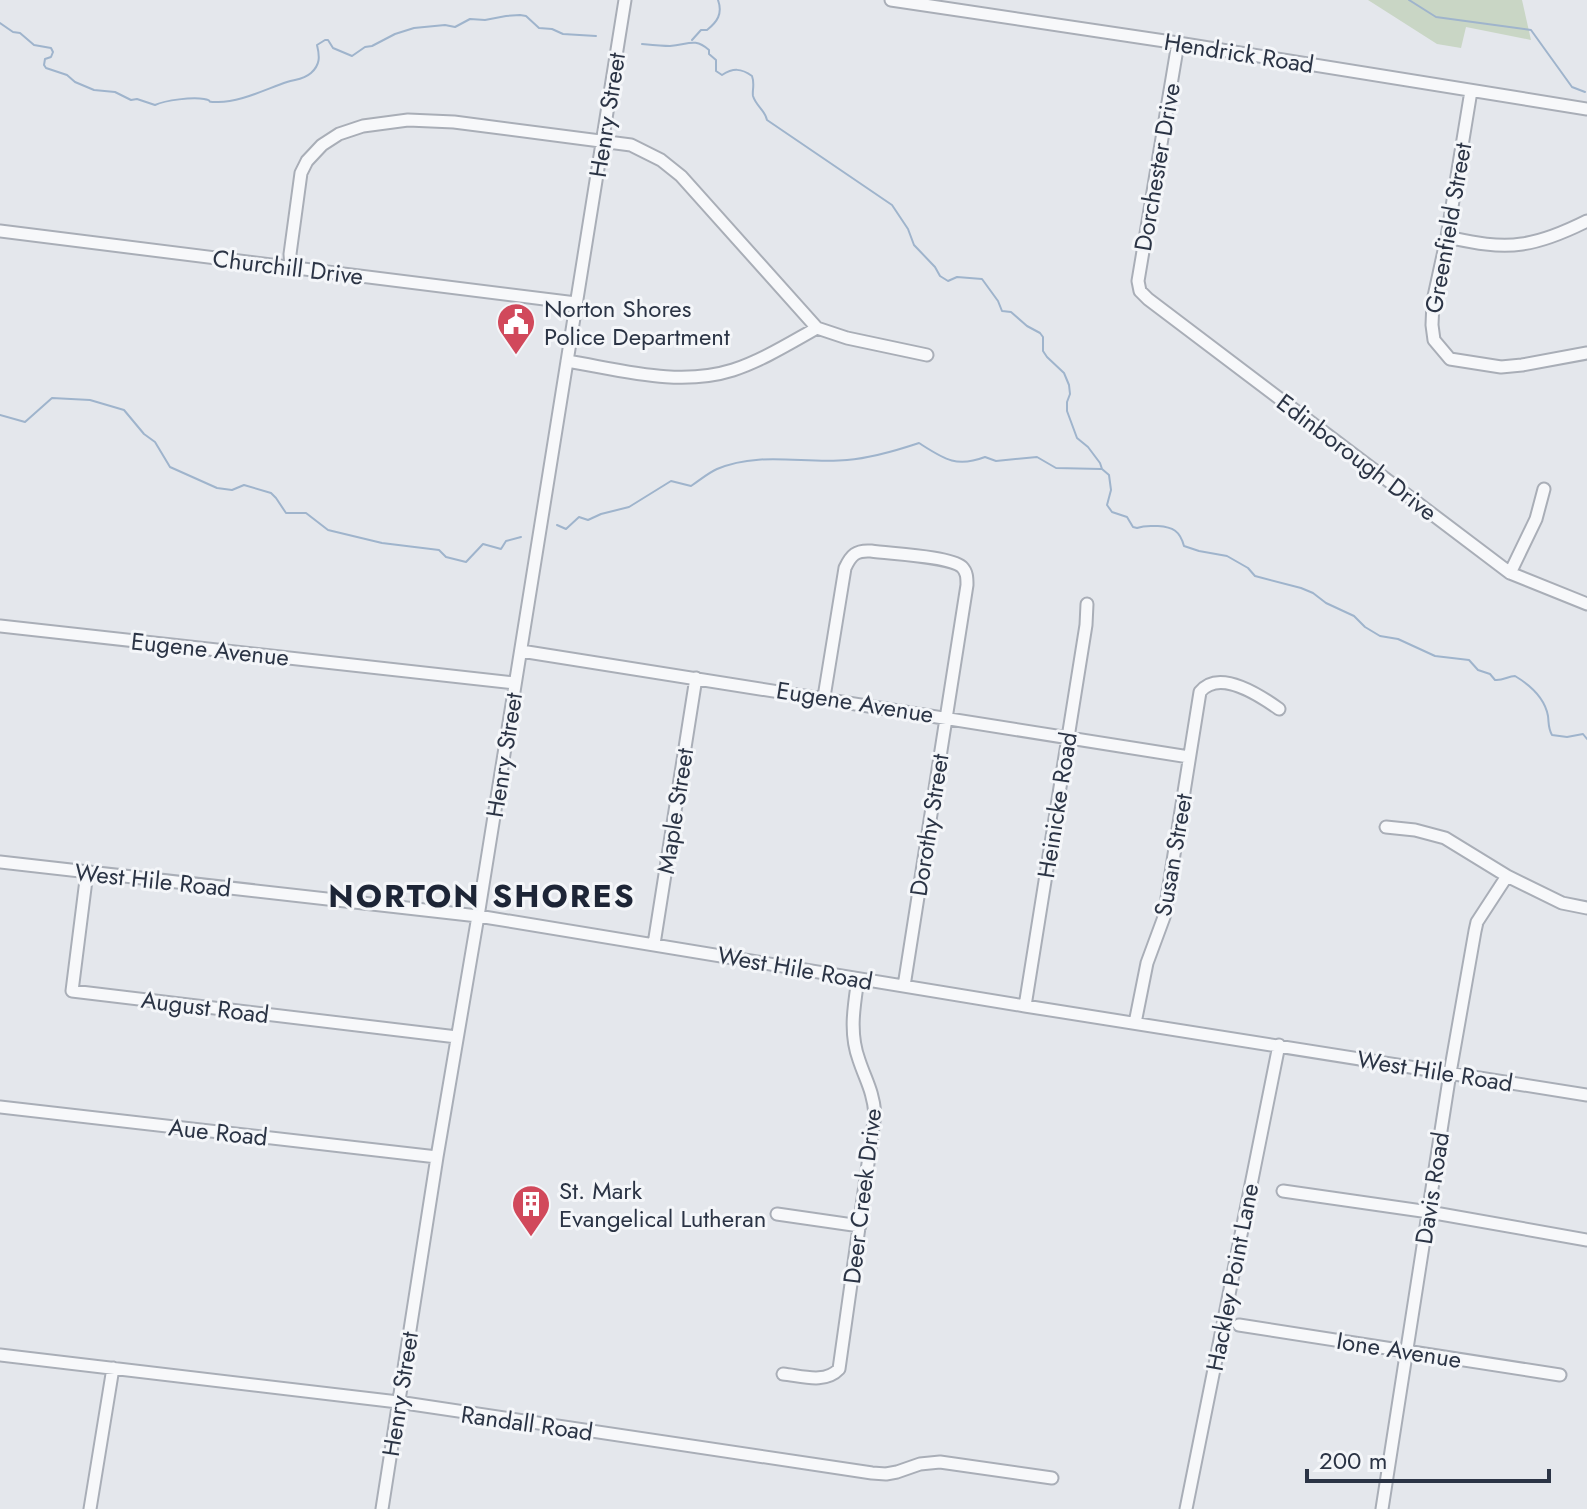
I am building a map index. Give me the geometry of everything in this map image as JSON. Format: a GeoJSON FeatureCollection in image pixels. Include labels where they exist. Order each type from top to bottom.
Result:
{"type":"FeatureCollection","features":[{"type":"Feature","properties":{"kind":"street","name":"Henry Street"},"geometry":{"type":"LineString","coordinates":[[382,1509],[625,0]]}},
{"type":"Feature","properties":{"kind":"street","name":"Hendrick Road"},"geometry":{"type":"LineString","coordinates":[[891,0],[947,4],[1587,109]]}},
{"type":"Feature","properties":{"kind":"street","name":"Dorchester Drive"},"geometry":{"type":"LineString","coordinates":[[1140,291],[1138,281],[1178,43]]}},
{"type":"Feature","properties":{"kind":"street","name":"Greenfield Street"},"geometry":{"type":"LineString","coordinates":[[1471,91],[1433,301],[1434,340],[1450,359],[1501,367],[1587,353]]}},
{"type":"Feature","properties":{"kind":"street"},"geometry":{"type":"LineString","coordinates":[[291,268],[290,254],[301,173],[322,145],[339,134],[363,126],[408,120],[454,122],[602,141],[631,145],[647,152],[681,176],[817,328],[847,338],[927,355]]}},
{"type":"Feature","properties":{"kind":"street"},"geometry":{"type":"LineString","coordinates":[[1447,237],[1518,245],[1587,221]]}},
{"type":"Feature","properties":{"kind":"street","name":"Churchill Drive"},"geometry":{"type":"LineString","coordinates":[[0,231],[576,303]]}},
{"type":"Feature","properties":{"kind":"street","name":"Edinborough Drive"},"geometry":{"type":"LineString","coordinates":[[1140,291],[1510,573],[1587,604]]}},
{"type":"Feature","properties":{"kind":"street"},"geometry":{"type":"LineString","coordinates":[[567,361],[680,378],[713,376],[755,361],[817,328]]}},
{"type":"Feature","properties":{"kind":"street"},"geometry":{"type":"LineString","coordinates":[[1510,573],[1536,519],[1544,489]]}},
{"type":"Feature","properties":{"kind":"street","name":"Dorothy Street"},"geometry":{"type":"LineString","coordinates":[[824,697],[845,568],[853,554],[871,551],[950,561],[964,569],[967,585],[904,986]]}},
{"type":"Feature","properties":{"kind":"street","name":"Heinicke Road"},"geometry":{"type":"LineString","coordinates":[[1025,1006],[1087,604]]}},
{"type":"Feature","properties":{"kind":"street","name":"Eugene Avenue"},"geometry":{"type":"LineString","coordinates":[[0,626],[515,683]]}},
{"type":"Feature","properties":{"kind":"street","name":"Eugene Avenue"},"geometry":{"type":"LineString","coordinates":[[521,651],[1189,757]]}},
{"type":"Feature","properties":{"kind":"street","name":"Maple Street"},"geometry":{"type":"LineString","coordinates":[[654,944],[696,678]]}},
{"type":"Feature","properties":{"kind":"street","name":"Susan Street"},"geometry":{"type":"LineString","coordinates":[[1135,1023],[1147,963],[1164,917],[1200,692],[1205,685],[1234,684],[1279,709]]}},
{"type":"Feature","properties":{"kind":"street"},"geometry":{"type":"LineString","coordinates":[[1386,827],[1445,838],[1507,876],[1562,903],[1587,908]]}},
{"type":"Feature","properties":{"kind":"street","name":"West Hile Road"},"geometry":{"type":"LineString","coordinates":[[0,862],[478,916],[1587,1095]]}},
{"type":"Feature","properties":{"kind":"street","name":"August Road"},"geometry":{"type":"LineString","coordinates":[[87,872],[72,991],[457,1037]]}},
{"type":"Feature","properties":{"kind":"street","name":"Davis Road"},"geometry":{"type":"LineString","coordinates":[[1382,1509],[1450,1073],[1477,922],[1507,876]]}},
{"type":"Feature","properties":{"kind":"street","name":"Deer Creek Drive"},"geometry":{"type":"LineString","coordinates":[[783,1374],[821,1378],[832,1376],[839,1369],[875,1114],[873,1095],[858,1059],[853,1035],[858,979]]}},
{"type":"Feature","properties":{"kind":"street","name":"Hackley Point Lane"},"geometry":{"type":"LineString","coordinates":[[1186,1509],[1279,1045]]}},
{"type":"Feature","properties":{"kind":"street","name":"Aue Road"},"geometry":{"type":"LineString","coordinates":[[0,1107],[437,1157]]}},
{"type":"Feature","properties":{"kind":"street"},"geometry":{"type":"LineString","coordinates":[[1283,1191],[1429,1212],[1587,1240]]}},
{"type":"Feature","properties":{"kind":"street"},"geometry":{"type":"LineString","coordinates":[[777,1214],[860,1226]]}},
{"type":"Feature","properties":{"kind":"street","name":"Ione Avenue"},"geometry":{"type":"LineString","coordinates":[[1239,1325],[1560,1375]]}},
{"type":"Feature","properties":{"kind":"street","name":"Randall Road"},"geometry":{"type":"LineString","coordinates":[[0,1355],[398,1402],[872,1473],[886,1474],[920,1464],[943,1462],[1052,1478]]}},
{"type":"Feature","properties":{"kind":"street"},"geometry":{"type":"LineString","coordinates":[[90,1509],[113,1368]]}},
{"type":"Feature","properties":{"kind":"green space"},"geometry":{"type":"Polygon","coordinates":[[[1368,0],[1522,0],[1531,40],[1466,27],[1461,48],[1437,44],[1368,0]]]}},
{"type":"Feature","properties":{"kind":"waterway"},"geometry":{"type":"LineString","coordinates":[[692,40],[716,21],[720,9],[718,0]]}},
{"type":"Feature","properties":{"kind":"waterway"},"geometry":{"type":"LineString","coordinates":[[1409,0],[1436,17],[1531,30],[1572,87],[1585,92]]}},
{"type":"Feature","properties":{"kind":"waterway"},"geometry":{"type":"LineString","coordinates":[[0,23],[20,33],[34,45],[51,48],[51,57],[45,59],[46,68],[94,90],[115,92],[131,100],[155,105],[186,99],[225,102],[302,78],[318,64],[317,45],[325,40],[333,48],[352,56],[365,47],[414,28],[455,27],[470,19],[520,15],[526,16],[539,28],[563,34],[596,36]]}},
{"type":"Feature","properties":{"kind":"waterway"},"geometry":{"type":"LineString","coordinates":[[642,44],[699,44],[709,50],[716,60],[716,71],[722,75],[737,70],[752,76],[753,96],[767,120],[892,205],[908,229],[914,245],[940,276],[948,281],[957,277],[982,279],[1002,311],[1011,312],[1040,333],[1043,351],[1064,373],[1069,385],[1067,411],[1077,438],[1088,447],[1109,475],[1111,490],[1107,505],[1112,512],[1127,517],[1133,527],[1172,529],[1178,533],[1184,546],[1227,556],[1248,568],[1255,576],[1313,593],[1354,616],[1380,636],[1398,639],[1435,656],[1469,660],[1478,670],[1490,674],[1495,680],[1515,676],[1540,698],[1552,735],[1567,737],[1583,734],[1587,739]]}},
{"type":"Feature","properties":{"kind":"waterway"},"geometry":{"type":"LineString","coordinates":[[0,415],[25,422],[52,398],[90,400],[124,410],[155,442],[170,467],[217,488],[232,490],[244,485],[271,493],[286,513],[306,513],[328,530],[382,543],[439,550],[446,557],[466,562],[483,544],[501,549],[506,541],[521,537]]}},
{"type":"Feature","properties":{"kind":"waterway"},"geometry":{"type":"LineString","coordinates":[[557,525],[566,529],[579,517],[588,520],[629,507],[671,481],[691,486],[714,471],[733,464],[765,459],[856,459],[919,443],[958,462],[985,457],[996,461],[1037,457],[1056,468],[1101,469]]}},
{"type":"Feature","properties":{"kind":"place","name":"Norton Shores Police Department"},"geometry":{"type":"Point","coordinates":[516,356]}},
{"type":"Feature","properties":{"kind":"place","name":"St. Mark Evangelical Lutheran"},"geometry":{"type":"Point","coordinates":[531,1238]}},
{"type":"Feature","properties":{"kind":"district","name":"NORTON SHORES"},"geometry":{"type":"Point","coordinates":[482,896]}}]}
